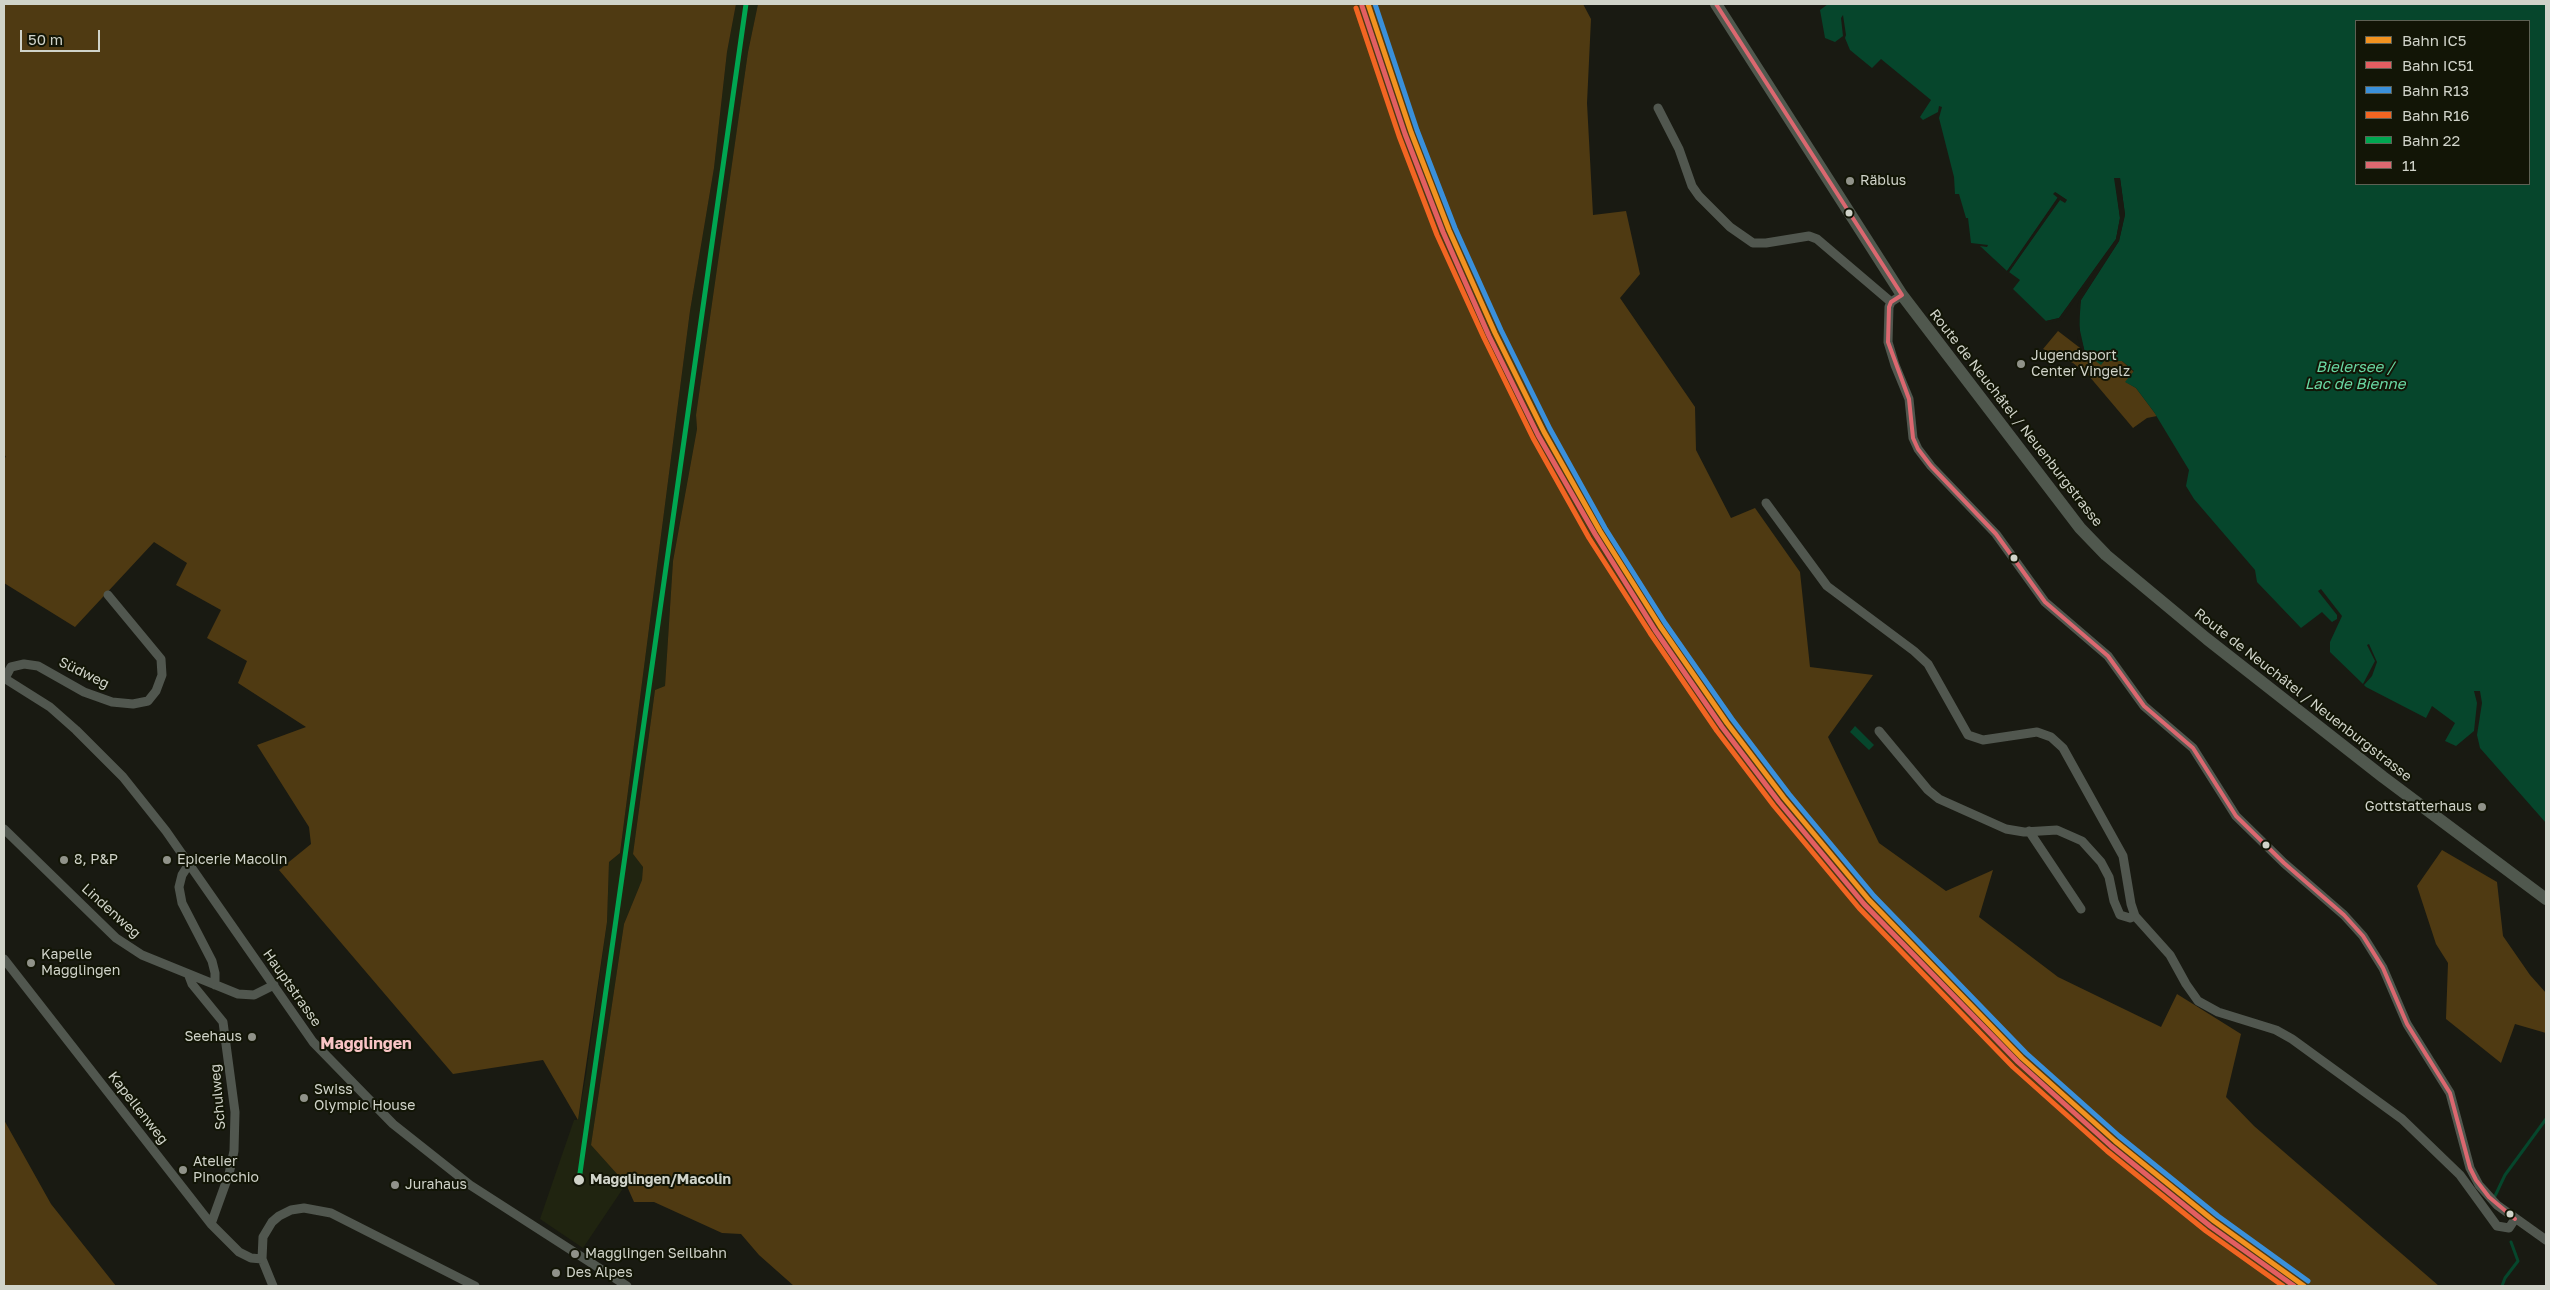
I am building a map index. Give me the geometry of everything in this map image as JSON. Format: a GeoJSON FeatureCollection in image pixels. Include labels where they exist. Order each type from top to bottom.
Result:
{"type":"FeatureCollection","features":[{"type":"Feature","properties":{"kind":"main road","name":"Route de Neuchâtel / Neuenburgstrasse"},"geometry":{"type":"LineString","coordinates":[[1716,4],[1902,295],[2059,503],[2106,555],[2207,639],[2383,777],[2546,899]]}},
{"type":"Feature","properties":{"kind":"street"},"geometry":{"type":"LineString","coordinates":[[1658,108],[1679,149],[1692,186],[1699,196],[1730,227],[1753,243],[1766,243],[1809,236],[1817,239],[1891,302]]}},
{"type":"Feature","properties":{"kind":"street"},"geometry":{"type":"LineString","coordinates":[[1891,302],[1902,295]]}},
{"type":"Feature","properties":{"kind":"street"},"geometry":{"type":"LineString","coordinates":[[1891,302],[1888,342],[1894,365],[1909,399],[1913,438],[1918,450],[1996,534],[2045,602],[2108,656],[2144,706],[2193,748],[2236,816],[2284,863],[2344,915],[2363,936],[2383,968],[2407,1024],[2450,1093],[2470,1168],[2476,1180],[2489,1197],[2546,1240]]}},
{"type":"Feature","properties":{"kind":"street"},"geometry":{"type":"LineString","coordinates":[[1766,503],[1828,586],[1925,660],[1968,735],[1983,740],[2037,732],[2051,737],[2057,742],[2123,856],[2131,904],[2135,916],[2170,955],[2198,1001],[2218,1012],[2276,1030],[2292,1039],[2402,1119],[2460,1175],[2497,1226],[2509,1228],[2515,1218]]}},
{"type":"Feature","properties":{"kind":"street","name":"Südweg"},"geometry":{"type":"LineString","coordinates":[[4,678],[11,667],[24,664],[38,666],[84,692],[112,702],[133,704],[148,702],[156,691],[162,675],[161,659],[108,595]]}},
{"type":"Feature","properties":{"kind":"street","name":"Hauptstrasse"},"geometry":{"type":"LineString","coordinates":[[4,678],[50,707],[123,777],[189,864],[325,1056],[393,1124],[470,1185],[627,1286]]}},
{"type":"Feature","properties":{"kind":"street"},"geometry":{"type":"LineString","coordinates":[[1879,731],[1932,795],[1997,827],[2015,831],[2057,830],[2082,841],[2092,851],[2105,870],[2120,915],[2130,918],[2135,916]]}},
{"type":"Feature","properties":{"kind":"street","name":"Lindenweg"},"geometry":{"type":"LineString","coordinates":[[4,829],[116,938],[142,955],[189,976],[248,996],[260,993],[274,985]]}},
{"type":"Feature","properties":{"kind":"street"},"geometry":{"type":"LineString","coordinates":[[2029,831],[2081,909]]}},
{"type":"Feature","properties":{"kind":"street"},"geometry":{"type":"LineString","coordinates":[[189,864],[182,875],[179,887],[182,903],[212,961],[215,985]]}},
{"type":"Feature","properties":{"kind":"street","name":"Kapellenweg"},"geometry":{"type":"LineString","coordinates":[[4,959],[211,1224],[239,1252],[248,1257],[262,1259]]}},
{"type":"Feature","properties":{"kind":"street","name":"Schulweg"},"geometry":{"type":"LineString","coordinates":[[189,976],[192,984],[223,1022],[235,1112],[234,1151],[229,1174],[211,1224]]}},
{"type":"Feature","properties":{"kind":"street"},"geometry":{"type":"LineString","coordinates":[[273,1286],[262,1259],[263,1237],[272,1222],[291,1210],[310,1208],[341,1218],[475,1286]]}},
{"type":"Feature","properties":{"kind":"shaded area"},"geometry":{"type":"Polygon","coordinates":[[[4,4],[736,4],[727,52],[714,168],[690,311],[620,853],[609,862],[607,922],[578,1120],[543,1060],[453,1074],[279,870],[311,844],[309,827],[257,745],[306,727],[238,683],[247,661],[207,638],[221,610],[176,585],[187,563],[154,542],[75,627],[4,583],[4,458],[6,457],[4,454],[4,4]]]}},
{"type":"Feature","properties":{"kind":"shaded area"},"geometry":{"type":"Polygon","coordinates":[[[736,4],[758,4],[748,52],[696,415],[697,429],[673,561],[665,686],[655,690],[633,854],[643,867],[642,880],[624,924],[591,1145],[626,1184],[583,1248],[540,1219],[574,1120],[578,1120],[586,1075],[607,922],[609,862],[620,853],[690,311],[714,168],[727,52],[736,4]]]}},
{"type":"Feature","properties":{"kind":"shaded area"},"geometry":{"type":"Polygon","coordinates":[[[758,4],[1583,4],[1591,19],[1587,103],[1593,215],[1626,211],[1640,274],[1620,298],[1695,407],[1696,450],[1731,518],[1755,508],[1800,572],[1810,667],[1873,675],[1828,737],[1879,843],[1946,891],[1993,870],[1979,917],[2058,977],[2161,1027],[2177,994],[2241,1034],[2226,1097],[2254,1126],[2439,1286],[794,1286],[759,1255],[741,1234],[722,1233],[654,1202],[634,1202],[626,1184],[591,1145],[624,924],[642,880],[643,867],[633,854],[655,690],[665,686],[673,561],[697,429],[696,415],[748,52],[758,4]]]}},
{"type":"Feature","properties":{"kind":"shaded area"},"geometry":{"type":"Polygon","coordinates":[[[2058,331],[2101,364],[2104,361],[2122,361],[2134,372],[2126,382],[2136,388],[2157,416],[2147,418],[2133,428],[2089,376],[2073,363],[2043,349],[2058,331]]]}},
{"type":"Feature","properties":{"kind":"shaded area"},"geometry":{"type":"Polygon","coordinates":[[[2442,850],[2497,882],[2503,936],[2530,975],[2546,993],[2546,1033],[2515,1024],[2501,1063],[2446,1019],[2448,963],[2436,944],[2417,886],[2442,850]]]}},
{"type":"Feature","properties":{"kind":"shaded area"},"geometry":{"type":"Polygon","coordinates":[[[4,1120],[51,1204],[116,1286],[4,1286],[4,1120]]]}},
{"type":"Feature","properties":{"kind":"water","name":"Bielersee / Lac de Bienne"},"geometry":{"type":"Polygon","coordinates":[[[1828,4],[2546,4],[2546,823],[2480,748],[2477,735],[2482,703],[2480,691],[2474,691],[2477,703],[2474,731],[2456,746],[2445,741],[2455,723],[2432,706],[2426,718],[2366,687],[2364,685],[2372,676],[2377,662],[2369,644],[2367,645],[2375,661],[2363,684],[2330,652],[2330,642],[2342,616],[2321,589],[2318,591],[2337,615],[2337,619],[2332,622],[2322,612],[2301,628],[2257,582],[2255,570],[2194,499],[2186,486],[2189,470],[2154,412],[2136,388],[2125,382],[2134,371],[2122,361],[2104,361],[2101,365],[2085,353],[2080,335],[2079,308],[2081,300],[2119,241],[2125,214],[2120,178],[2115,178],[2120,218],[2116,239],[2059,318],[2046,321],[2013,289],[2020,280],[2009,272],[2060,199],[2067,200],[2055,192],[2058,197],[2007,271],[1980,246],[1987,247],[1988,245],[1971,243],[1968,218],[1966,218],[1959,194],[1955,194],[1954,177],[1939,118],[1942,107],[1939,106],[1938,112],[1923,120],[1920,117],[1931,100],[1881,59],[1872,68],[1850,50],[1845,38],[1843,15],[1841,18],[1843,36],[1835,42],[1825,38],[1820,10],[1828,4]]]}},
{"type":"Feature","properties":{"kind":"water"},"geometry":{"type":"Polygon","coordinates":[[[1855,726],[1874,745],[1869,750],[1850,732],[1855,726]]]}},
{"type":"Feature","properties":{"kind":"pier"},"geometry":{"type":"Polygon","coordinates":[[[2114,178],[2120,178],[2125,215],[2119,241],[2081,300],[2079,326],[2085,353],[2081,350],[2077,336],[2077,308],[2079,299],[2097,269],[2061,320],[2048,323],[2046,321],[2059,318],[2116,239],[2120,218],[2114,178]]]}},
{"type":"Feature","properties":{"kind":"pier"},"geometry":{"type":"Polygon","coordinates":[[[2055,192],[2067,200],[2065,203],[2060,200],[2009,272],[2007,271],[2058,198],[2053,194],[2055,192]]]}},
{"type":"Feature","properties":{"kind":"waterway"},"geometry":{"type":"LineString","coordinates":[[2495,1196],[2505,1175],[2546,1119]]}},
{"type":"Feature","properties":{"kind":"waterway"},"geometry":{"type":"LineString","coordinates":[[2502,1286],[2505,1278],[2518,1261],[2511,1242]]}},
{"type":"Feature","properties":{"kind":"rail line","name":"22"},"geometry":{"type":"LineString","coordinates":[[579,1180],[746,4]]}},
{"type":"Feature","properties":{"kind":"rail line","name":"IC5"},"geometry":{"type":"LineString","coordinates":[[1368,4],[1411,132],[1449,230],[1495,333],[1544,432],[1600,531],[1660,626],[1727,723],[1784,798],[1869,900],[2022,1058],[2115,1141],[2214,1221],[2304,1286]]}},
{"type":"Feature","properties":{"kind":"rail line","name":"R13"},"geometry":{"type":"LineString","coordinates":[[1375,4],[1417,130],[1455,228],[1501,330],[1550,429],[1605,528],[1665,623],[1732,719],[1789,794],[1874,896],[2026,1053],[2119,1136],[2218,1216],[2308,1281]]}},
{"type":"Feature","properties":{"kind":"rail line","name":"IC51"},"geometry":{"type":"LineString","coordinates":[[1362,6],[1405,134],[1443,232],[1489,336],[1538,435],[1595,534],[1655,630],[1722,727],[1779,802],[1864,904],[2018,1062],[2111,1146],[2210,1226],[2294,1286]]}},
{"type":"Feature","properties":{"kind":"rail line","name":"R16"},"geometry":{"type":"LineString","coordinates":[[1356,8],[1399,136],[1437,235],[1484,338],[1533,438],[1589,538],[1650,633],[1717,731],[1774,806],[1859,908],[2013,1067],[2107,1151],[2206,1231],[2283,1286]]}},
{"type":"Feature","properties":{"kind":"transit line","name":"11"},"geometry":{"type":"LineString","coordinates":[[1716,4],[1902,295]]}},
{"type":"Feature","properties":{"kind":"transit line","name":"11"},"geometry":{"type":"LineString","coordinates":[[1902,295],[1891,302],[1889,307],[1888,342],[1909,399],[1913,438],[1918,449],[1931,466],[1996,534],[2045,602],[2108,656],[2144,706],[2193,748],[2236,816],[2284,863],[2344,915],[2363,936],[2383,968],[2407,1024],[2450,1093],[2470,1168],[2476,1180],[2489,1197],[2515,1219]]}},
{"type":"Feature","properties":{"kind":"place","name":"Räblus"},"geometry":{"type":"Point","coordinates":[1850,181]}},
{"type":"Feature","properties":{"kind":"place","name":"Jugendsport Center Vingelz"},"geometry":{"type":"Point","coordinates":[2021,364]}},
{"type":"Feature","properties":{"kind":"place","name":"Gottstatterhaus"},"geometry":{"type":"Point","coordinates":[2482,807]}},
{"type":"Feature","properties":{"kind":"place","name":"8, P&P"},"geometry":{"type":"Point","coordinates":[64,860]}},
{"type":"Feature","properties":{"kind":"place","name":"Epicerie Macolin"},"geometry":{"type":"Point","coordinates":[167,860]}},
{"type":"Feature","properties":{"kind":"place","name":"Kapelle Magglingen"},"geometry":{"type":"Point","coordinates":[31,963]}},
{"type":"Feature","properties":{"kind":"place","name":"Seehaus"},"geometry":{"type":"Point","coordinates":[252,1037]}},
{"type":"Feature","properties":{"kind":"place","name":"Swiss Olympic House"},"geometry":{"type":"Point","coordinates":[304,1098]}},
{"type":"Feature","properties":{"kind":"place","name":"Atelier Pinocchio"},"geometry":{"type":"Point","coordinates":[183,1170]}},
{"type":"Feature","properties":{"kind":"place","name":"Magglingen/Macolin"},"geometry":{"type":"Point","coordinates":[579,1180]}},
{"type":"Feature","properties":{"kind":"place","name":"Jurahaus"},"geometry":{"type":"Point","coordinates":[395,1185]}},
{"type":"Feature","properties":{"kind":"place","name":"Magglingen Seilbahn"},"geometry":{"type":"Point","coordinates":[575,1254]}},
{"type":"Feature","properties":{"kind":"place","name":"Des Alpes"},"geometry":{"type":"Point","coordinates":[556,1273]}},
{"type":"Feature","properties":{"kind":"district","name":"Magglingen"},"geometry":{"type":"Point","coordinates":[366,1044]}}]}
